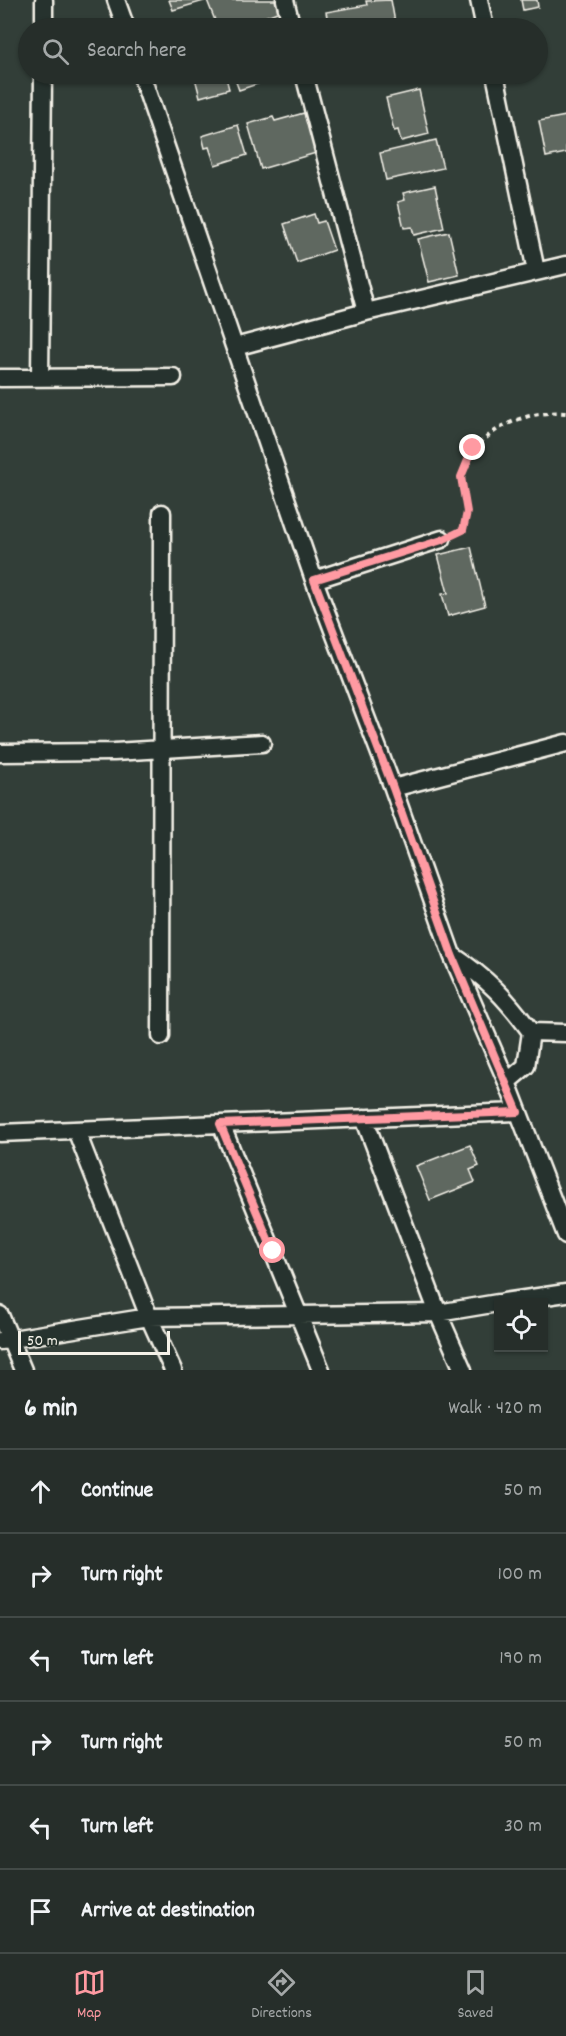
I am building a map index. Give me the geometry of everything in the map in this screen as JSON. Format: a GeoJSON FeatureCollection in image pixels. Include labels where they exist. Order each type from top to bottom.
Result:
{"type":"FeatureCollection","features":[{"type":"Feature","properties":{"kind":"street"},"geometry":{"type":"LineString","coordinates":[[44,0],[44,18]]}},
{"type":"Feature","properties":{"kind":"street"},"geometry":{"type":"LineString","coordinates":[[116,0],[122,18]]}},
{"type":"Feature","properties":{"kind":"street"},"geometry":{"type":"LineString","coordinates":[[285,0],[290,18]]}},
{"type":"Feature","properties":{"kind":"street"},"geometry":{"type":"LineString","coordinates":[[479,0],[483,18]]}},
{"type":"Feature","properties":{"kind":"street"},"geometry":{"type":"LineString","coordinates":[[40,378],[43,84]]}},
{"type":"Feature","properties":{"kind":"street"},"geometry":{"type":"LineString","coordinates":[[144,84],[314,580],[393,788],[452,955],[507,1082],[566,1235]]}},
{"type":"Feature","properties":{"kind":"street"},"geometry":{"type":"LineString","coordinates":[[307,84],[366,312]]}},
{"type":"Feature","properties":{"kind":"street"},"geometry":{"type":"LineString","coordinates":[[497,84],[536,271]]}},
{"type":"Feature","properties":{"kind":"street"},"geometry":{"type":"LineString","coordinates":[[235,347],[366,312],[566,265]]}},
{"type":"Feature","properties":{"kind":"street"},"geometry":{"type":"LineString","coordinates":[[0,378],[173,377]]}},
{"type":"Feature","properties":{"kind":"street"},"geometry":{"type":"LineString","coordinates":[[161,1036],[162,513]]}},
{"type":"Feature","properties":{"kind":"street"},"geometry":{"type":"LineString","coordinates":[[314,580],[442,540]]}},
{"type":"Feature","properties":{"kind":"street"},"geometry":{"type":"LineString","coordinates":[[0,753],[114,752],[262,743]]}},
{"type":"Feature","properties":{"kind":"street"},"geometry":{"type":"LineString","coordinates":[[393,788],[566,743]]}},
{"type":"Feature","properties":{"kind":"street"},"geometry":{"type":"LineString","coordinates":[[452,955],[484,976],[509,1002],[531,1032],[526,1066],[507,1082]]}},
{"type":"Feature","properties":{"kind":"street"},"geometry":{"type":"LineString","coordinates":[[531,1032],[566,1033]]}},
{"type":"Feature","properties":{"kind":"street"},"geometry":{"type":"LineString","coordinates":[[0,1133],[518,1112]]}},
{"type":"Feature","properties":{"kind":"street"},"geometry":{"type":"LineString","coordinates":[[364,1118],[438,1313],[463,1370]]}},
{"type":"Feature","properties":{"kind":"street"},"geometry":{"type":"LineString","coordinates":[[220,1124],[321,1370]]}},
{"type":"Feature","properties":{"kind":"street"},"geometry":{"type":"LineString","coordinates":[[76,1130],[149,1317],[173,1370]]}},
{"type":"Feature","properties":{"kind":"street"},"geometry":{"type":"LineString","coordinates":[[532,1298],[566,1293]]}},
{"type":"Feature","properties":{"kind":"street"},"geometry":{"type":"LineString","coordinates":[[5,1340],[149,1317],[438,1313],[494,1304]]}},
{"type":"Feature","properties":{"kind":"street"},"geometry":{"type":"LineString","coordinates":[[0,1315],[5,1340],[23,1370]]}},
{"type":"Feature","properties":{"kind":"path"},"geometry":{"type":"LineString","coordinates":[[442,540],[463,530],[467,512],[461,477],[473,448],[495,429],[553,412],[566,413]]}},
{"type":"Feature","properties":{"kind":"building"},"geometry":{"type":"Polygon","coordinates":[[[169,0],[204,0],[204,1],[173,10],[169,0]]]}},
{"type":"Feature","properties":{"kind":"building"},"geometry":{"type":"Polygon","coordinates":[[[207,0],[278,0],[282,10],[262,18],[214,18],[207,0]]]}},
{"type":"Feature","properties":{"kind":"building"},"geometry":{"type":"Polygon","coordinates":[[[391,0],[394,18],[327,18],[326,12],[367,5],[366,1],[391,0]]]}},
{"type":"Feature","properties":{"kind":"building"},"geometry":{"type":"Polygon","coordinates":[[[521,0],[537,0],[538,7],[523,10],[521,0]]]}},
{"type":"Feature","properties":{"kind":"building"},"geometry":{"type":"Polygon","coordinates":[[[197,84],[228,84],[229,89],[200,97],[197,84]]]}},
{"type":"Feature","properties":{"kind":"building"},"geometry":{"type":"Polygon","coordinates":[[[237,84],[257,84],[239,90],[237,84]]]}},
{"type":"Feature","properties":{"kind":"building"},"geometry":{"type":"Polygon","coordinates":[[[419,90],[429,134],[401,141],[398,130],[394,131],[386,98],[419,90]]]}},
{"type":"Feature","properties":{"kind":"building"},"geometry":{"type":"Polygon","coordinates":[[[304,113],[316,153],[261,169],[248,124],[273,117],[275,121],[304,113]]]}},
{"type":"Feature","properties":{"kind":"building"},"geometry":{"type":"Polygon","coordinates":[[[566,116],[566,153],[546,157],[539,121],[566,116]]]}},
{"type":"Feature","properties":{"kind":"building"},"geometry":{"type":"Polygon","coordinates":[[[238,125],[247,155],[215,165],[209,147],[205,148],[202,136],[238,125]]]}},
{"type":"Feature","properties":{"kind":"building"},"geometry":{"type":"Polygon","coordinates":[[[436,140],[443,168],[386,180],[380,153],[436,140]]]}},
{"type":"Feature","properties":{"kind":"building"},"geometry":{"type":"Polygon","coordinates":[[[435,186],[444,228],[414,235],[412,227],[404,228],[398,202],[405,200],[403,193],[435,186]]]}},
{"type":"Feature","properties":{"kind":"building"},"geometry":{"type":"Polygon","coordinates":[[[314,214],[317,223],[324,221],[334,250],[297,263],[284,224],[314,214]]]}},
{"type":"Feature","properties":{"kind":"building"},"geometry":{"type":"Polygon","coordinates":[[[449,232],[459,275],[429,282],[418,239],[449,232]]]}},
{"type":"Feature","properties":{"kind":"building"},"geometry":{"type":"Polygon","coordinates":[[[471,547],[485,606],[448,616],[442,594],[448,593],[438,555],[471,547]]]}},
{"type":"Feature","properties":{"kind":"building"},"geometry":{"type":"Polygon","coordinates":[[[470,1145],[479,1166],[470,1170],[475,1182],[430,1200],[416,1166],[470,1145]]]}},
{"type":"Feature","properties":{"kind":"route"},"geometry":{"type":"LineString","coordinates":[[273,1251],[220,1124],[518,1112],[452,955],[393,788],[314,580],[442,540],[463,530],[467,512],[461,477],[473,448]]}}]}
